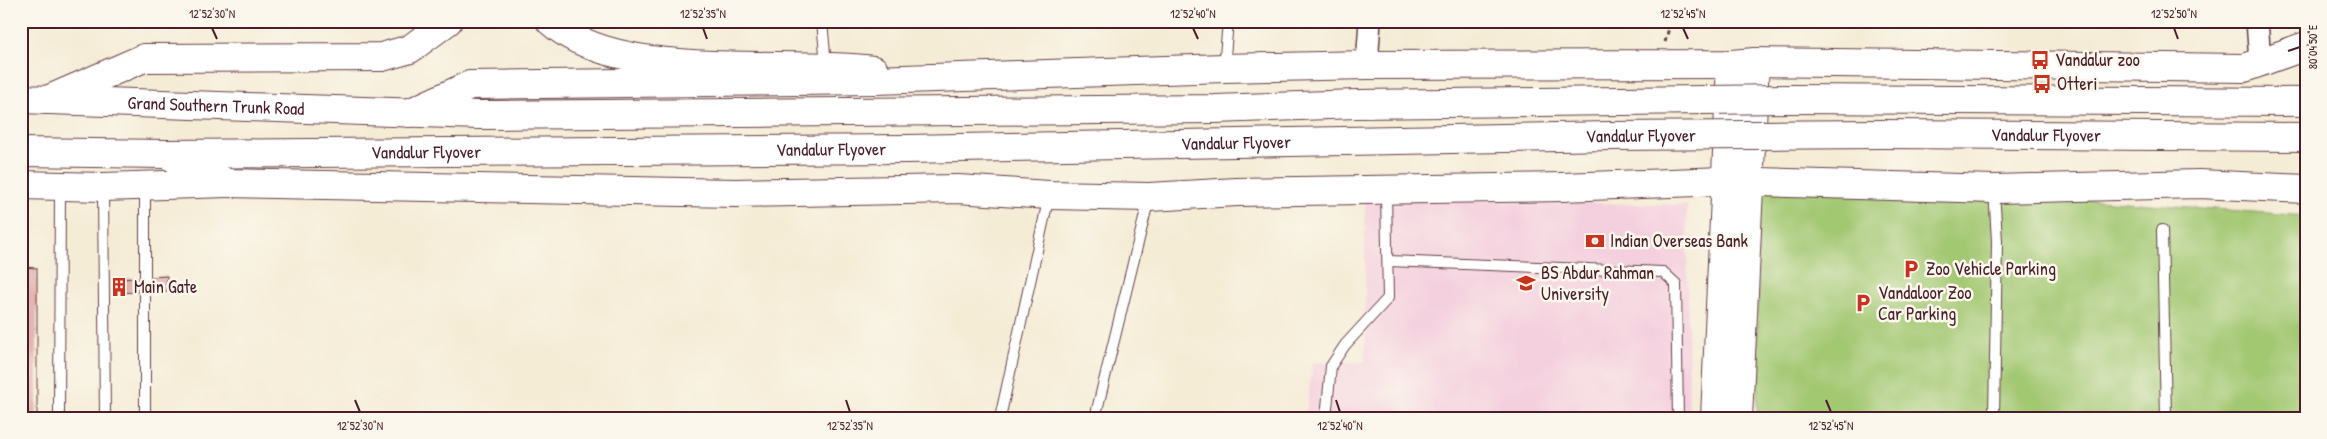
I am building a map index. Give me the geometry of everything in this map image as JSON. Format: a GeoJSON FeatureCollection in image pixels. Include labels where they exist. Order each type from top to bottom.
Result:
{"type":"FeatureCollection","features":[{"type":"Feature","properties":{"kind":"main road"},"geometry":{"type":"LineString","coordinates":[[34,99],[144,58],[382,57],[410,49],[448,21]]}},
{"type":"Feature","properties":{"kind":"main road"},"geometry":{"type":"LineString","coordinates":[[550,21],[560,30],[598,48],[654,62],[826,66],[858,68],[935,78]]}},
{"type":"Feature","properties":{"kind":"main road"},"geometry":{"type":"LineString","coordinates":[[2252,64],[2306,46]]}},
{"type":"Feature","properties":{"kind":"main road"},"geometry":{"type":"LineString","coordinates":[[1715,418],[1737,181],[1743,63]]}},
{"type":"Feature","properties":{"kind":"main road"},"geometry":{"type":"LineString","coordinates":[[410,113],[470,84],[875,80],[1367,65],[1743,63],[2252,64],[2306,66]]}},
{"type":"Feature","properties":{"kind":"main road","name":"Grand Southern Trunk Road"},"geometry":{"type":"LineString","coordinates":[[34,99],[410,113]]}},
{"type":"Feature","properties":{"kind":"main road","name":"Vandalur Flyover"},"geometry":{"type":"LineString","coordinates":[[410,113],[479,115],[1215,109],[1357,104],[1792,99],[2306,102]]}},
{"type":"Feature","properties":{"kind":"main road","name":"Vandalur Flyover"},"geometry":{"type":"LineString","coordinates":[[166,154],[917,149],[1620,136],[1909,134],[2306,137]]}},
{"type":"Feature","properties":{"kind":"main road"},"geometry":{"type":"LineString","coordinates":[[21,152],[166,154],[227,183]]}},
{"type":"Feature","properties":{"kind":"main road"},"geometry":{"type":"LineString","coordinates":[[2254,186],[2306,180]]}},
{"type":"Feature","properties":{"kind":"main road"},"geometry":{"type":"LineString","coordinates":[[1737,181],[1738,418]]}},
{"type":"Feature","properties":{"kind":"main road"},"geometry":{"type":"LineString","coordinates":[[21,185],[145,187],[227,183],[735,193],[958,189],[1049,195],[1149,197],[1238,192],[1386,188],[1562,187],[1737,181],[1994,189],[2199,184],[2306,189]]}},
{"type":"Feature","properties":{"kind":"street"},"geometry":{"type":"LineString","coordinates":[[1367,65],[1370,21]]}},
{"type":"Feature","properties":{"kind":"street"},"geometry":{"type":"LineString","coordinates":[[2252,64],[2257,21]]}},
{"type":"Feature","properties":{"kind":"lane"},"geometry":{"type":"LineString","coordinates":[[822,21],[826,66]]}},
{"type":"Feature","properties":{"kind":"lane"},"geometry":{"type":"LineString","coordinates":[[1224,68],[1228,21]]}},
{"type":"Feature","properties":{"kind":"lane"},"geometry":{"type":"LineString","coordinates":[[59,418],[60,186]]}},
{"type":"Feature","properties":{"kind":"lane"},"geometry":{"type":"LineString","coordinates":[[104,187],[105,418]]}},
{"type":"Feature","properties":{"kind":"lane"},"geometry":{"type":"LineString","coordinates":[[145,187],[145,418]]}},
{"type":"Feature","properties":{"kind":"lane"},"geometry":{"type":"LineString","coordinates":[[1326,418],[1326,393],[1331,366],[1346,345],[1388,298],[1389,261],[1386,188]]}},
{"type":"Feature","properties":{"kind":"lane"},"geometry":{"type":"LineString","coordinates":[[1994,189],[1997,241],[1994,418]]}},
{"type":"Feature","properties":{"kind":"lane"},"geometry":{"type":"LineString","coordinates":[[1000,418],[1049,195]]}},
{"type":"Feature","properties":{"kind":"lane"},"geometry":{"type":"LineString","coordinates":[[1095,418],[1149,197]]}},
{"type":"Feature","properties":{"kind":"lane"},"geometry":{"type":"LineString","coordinates":[[2162,230],[2166,418]]}},
{"type":"Feature","properties":{"kind":"lane"},"geometry":{"type":"LineString","coordinates":[[1389,261],[1663,272],[1676,284],[1678,418]]}},
{"type":"Feature","properties":{"kind":"shaded area","name":"BS Abdur Rahman University"},"geometry":{"type":"Polygon","coordinates":[[[1365,198],[1687,205],[1689,418],[1305,418],[1313,362],[1365,362],[1365,198]]]}},
{"type":"Feature","properties":{"kind":"green space"},"geometry":{"type":"Polygon","coordinates":[[[1759,174],[2306,216],[2306,418],[1757,418],[1759,174]]]}},
{"type":"Feature","properties":{"kind":"building"},"geometry":{"type":"Polygon","coordinates":[[[21,267],[37,268],[37,418],[21,418],[21,267]]]}},
{"type":"Feature","properties":{"kind":"building"},"geometry":{"type":"Polygon","coordinates":[[[167,276],[167,291],[152,292],[152,277],[167,276]]]}},
{"type":"Feature","properties":{"kind":"building"},"geometry":{"type":"Polygon","coordinates":[[[138,278],[138,292],[118,293],[118,279],[138,278]]]}},
{"type":"Feature","properties":{"kind":"place","name":"Vandalur zoo"},"geometry":{"type":"Point","coordinates":[2040,60]}},
{"type":"Feature","properties":{"kind":"place","name":"Otteri"},"geometry":{"type":"Point","coordinates":[2042,84]}},
{"type":"Feature","properties":{"kind":"place","name":"Indian Overseas Bank"},"geometry":{"type":"Point","coordinates":[1595,241]}},
{"type":"Feature","properties":{"kind":"place","name":"Zoo Vehicle Parking"},"geometry":{"type":"Point","coordinates":[1911,269]}},
{"type":"Feature","properties":{"kind":"place","name":"BS Abdur Rahman University"},"geometry":{"type":"Point","coordinates":[1526,283]}},
{"type":"Feature","properties":{"kind":"place","name":"Main Gate"},"geometry":{"type":"Point","coordinates":[119,287]}},
{"type":"Feature","properties":{"kind":"place","name":"Vandaloor Zoo Car Parking"},"geometry":{"type":"Point","coordinates":[1863,303]}}]}
